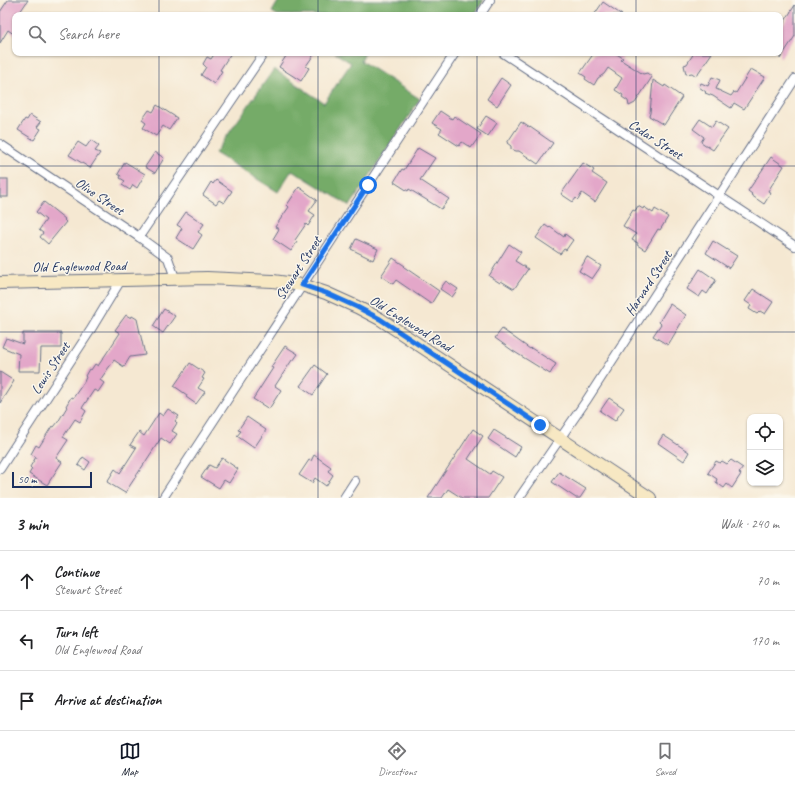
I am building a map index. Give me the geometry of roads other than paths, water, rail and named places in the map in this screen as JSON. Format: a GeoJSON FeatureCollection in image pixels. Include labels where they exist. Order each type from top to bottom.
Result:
{"type":"FeatureCollection","features":[{"type":"Feature","properties":{"kind":"street"},"geometry":{"type":"LineString","coordinates":[[482,12],[490,0]]}},
{"type":"Feature","properties":{"kind":"street"},"geometry":{"type":"LineString","coordinates":[[139,237],[262,56]]}},
{"type":"Feature","properties":{"kind":"street","name":"Stewart Street"},"geometry":{"type":"LineString","coordinates":[[163,498],[453,56]]}},
{"type":"Feature","properties":{"kind":"street","name":"Cedar Street"},"geometry":{"type":"LineString","coordinates":[[507,56],[795,246]]}},
{"type":"Feature","properties":{"kind":"street","name":"Harvard Street"},"geometry":{"type":"LineString","coordinates":[[519,498],[586,401],[795,79]]}},
{"type":"Feature","properties":{"kind":"street","name":"Olive Street"},"geometry":{"type":"LineString","coordinates":[[0,144],[168,258],[175,278]]}},
{"type":"Feature","properties":{"kind":"street","name":"Old Englewood Road"},"geometry":{"type":"LineString","coordinates":[[0,283],[207,278],[274,281],[302,285],[326,293],[380,319],[650,498]]}},
{"type":"Feature","properties":{"kind":"street","name":"Lewis Street"},"geometry":{"type":"LineString","coordinates":[[0,469],[90,331],[121,280]]}},
{"type":"Feature","properties":{"kind":"street"},"geometry":{"type":"LineString","coordinates":[[344,498],[355,481]]}}]}
